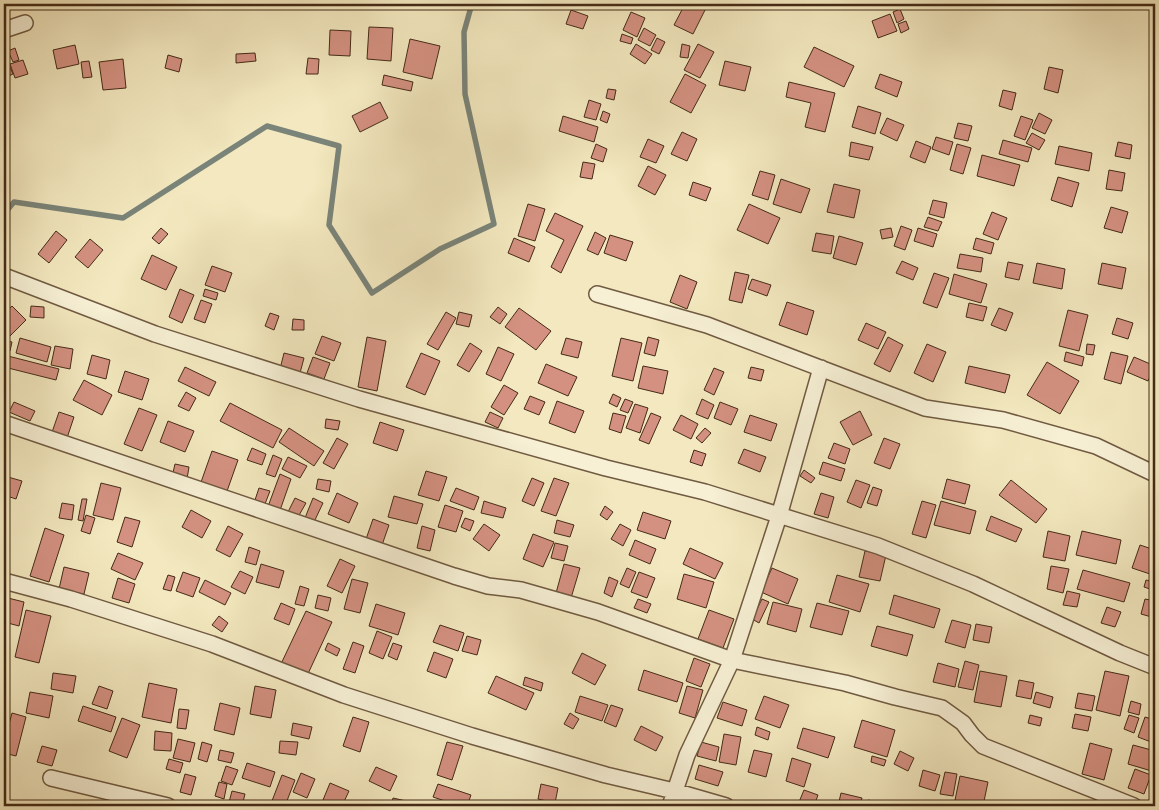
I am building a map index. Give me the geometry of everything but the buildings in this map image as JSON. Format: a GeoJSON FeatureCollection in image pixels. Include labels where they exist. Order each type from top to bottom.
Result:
{"type":"FeatureCollection","features":[{"type":"Feature","properties":{"kind":"street"},"geometry":{"type":"LineString","coordinates":[[4,30],[25,23]]}},
{"type":"Feature","properties":{"kind":"street"},"geometry":{"type":"LineString","coordinates":[[4,276],[156,334],[359,399],[606,468],[705,492],[878,546],[965,580],[1120,653],[1155,667]]}},
{"type":"Feature","properties":{"kind":"street"},"geometry":{"type":"LineString","coordinates":[[597,294],[707,325],[925,408],[1003,420],[1096,446],[1155,474]]}},
{"type":"Feature","properties":{"kind":"street"},"geometry":{"type":"LineString","coordinates":[[670,806],[687,755],[732,660],[779,516],[821,368]]}},
{"type":"Feature","properties":{"kind":"street"},"geometry":{"type":"LineString","coordinates":[[4,423],[454,576],[488,586],[521,590],[598,612],[732,660],[845,683],[942,708],[963,723],[983,746],[1134,806]]}},
{"type":"Feature","properties":{"kind":"street"},"geometry":{"type":"LineString","coordinates":[[4,581],[71,599],[212,644],[344,695],[463,733],[726,806]]}},
{"type":"Feature","properties":{"kind":"street"},"geometry":{"type":"LineString","coordinates":[[51,778],[168,806]]}},
{"type":"Feature","properties":{"kind":"waterway"},"geometry":{"type":"LineString","coordinates":[[4,214],[14,202],[123,218],[267,126],[339,146],[329,225],[372,293],[440,249],[494,224],[465,94],[464,32],[471,7],[476,4]]}}]}
